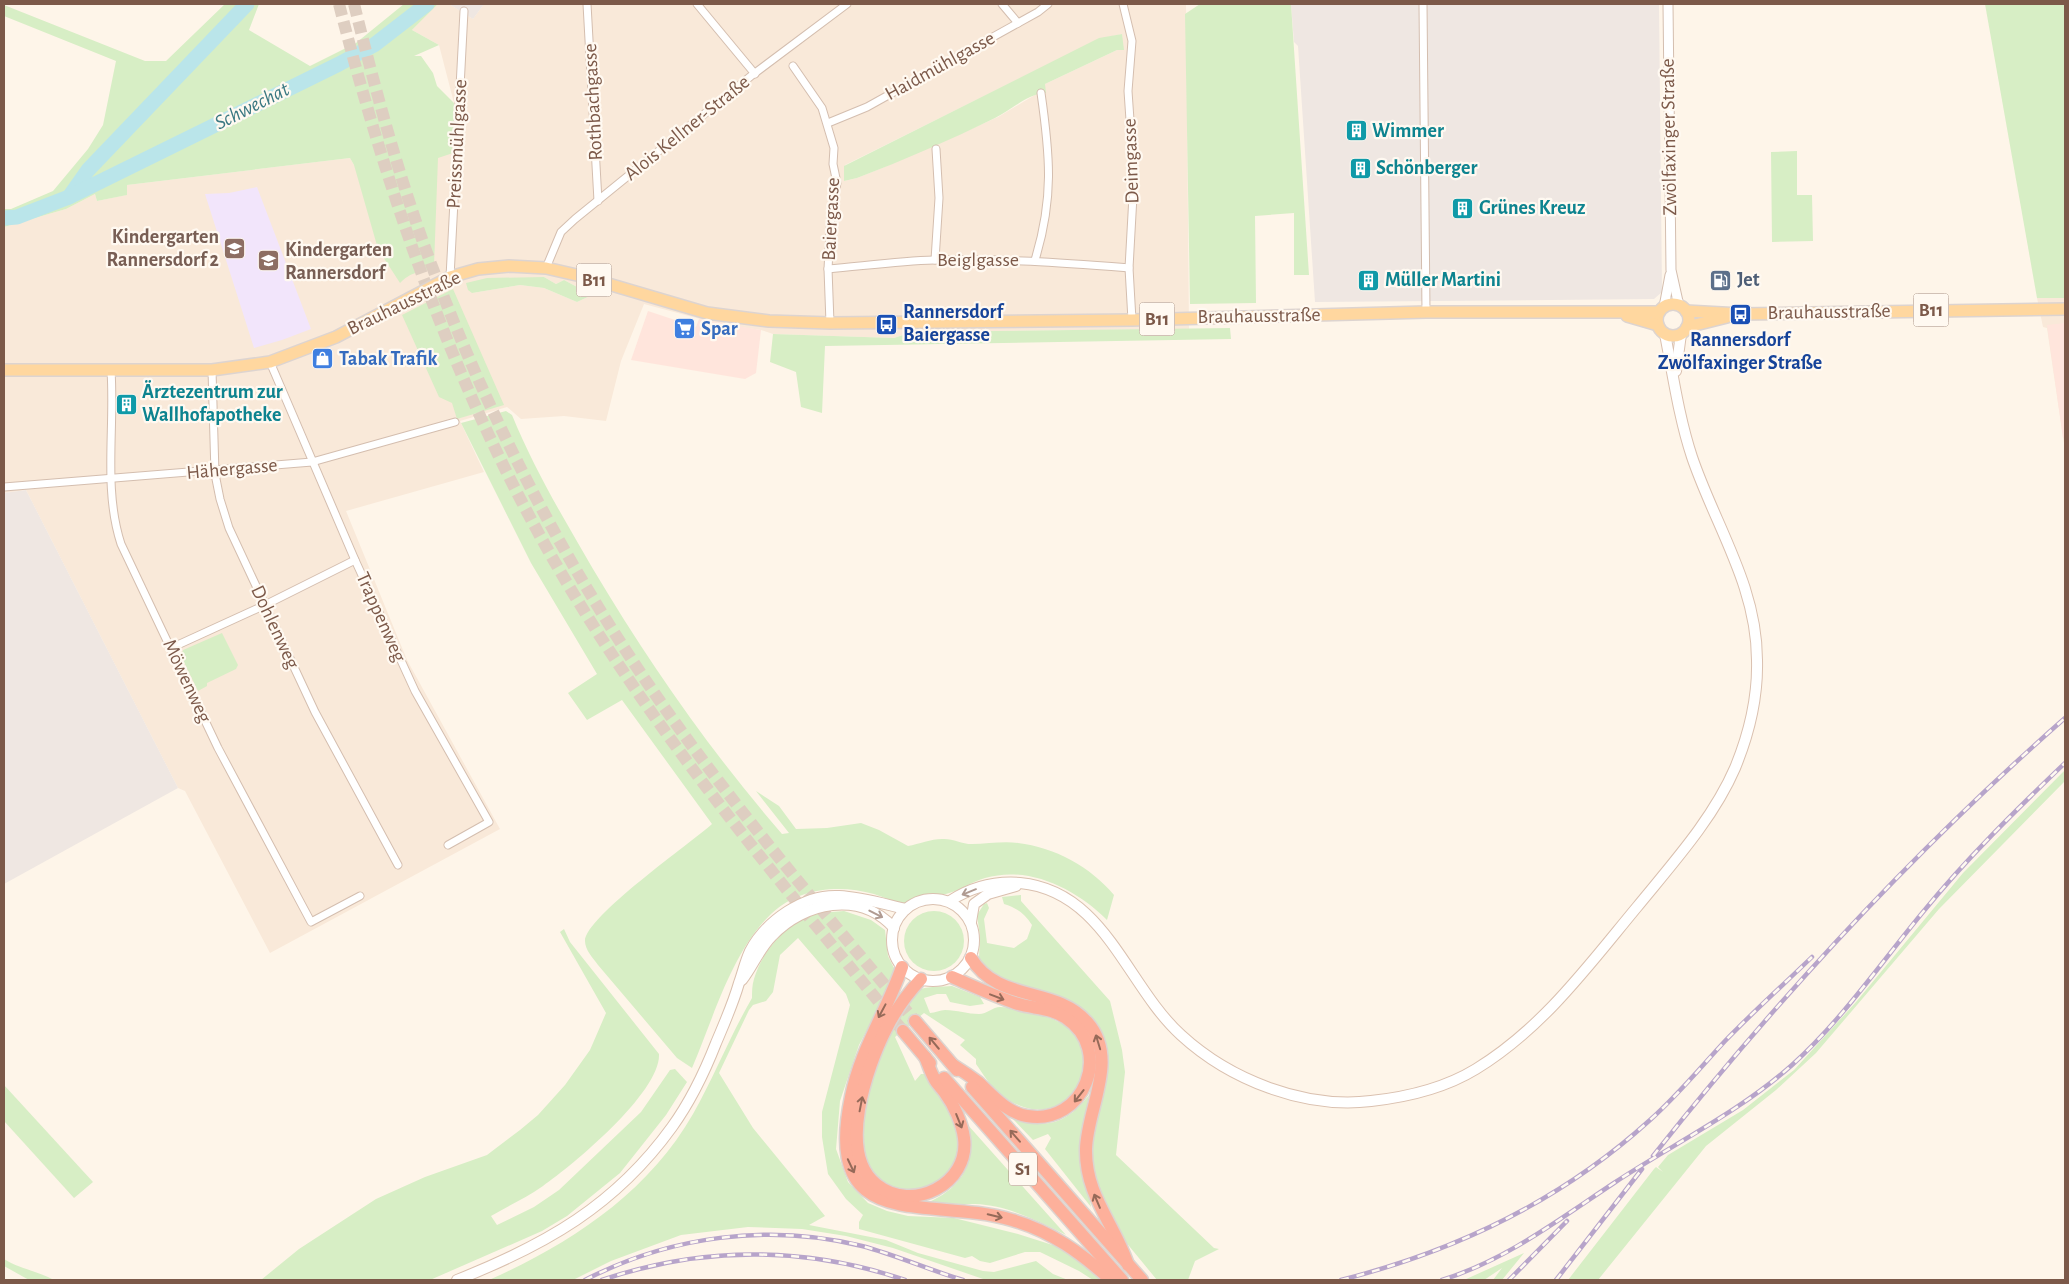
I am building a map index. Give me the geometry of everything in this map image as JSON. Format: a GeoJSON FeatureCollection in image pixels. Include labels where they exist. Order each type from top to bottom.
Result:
{"type":"FeatureCollection","features":[{"type":"Feature","properties":{"kind":"highway"},"geometry":{"type":"LineString","coordinates":[[971,958],[979,972],[999,984],[1055,1002],[1073,1010],[1087,1022],[1097,1037],[1101,1056],[1101,1078],[1088,1127],[1086,1150],[1088,1174],[1096,1201],[1121,1243],[1128,1265]]}},
{"type":"Feature","properties":{"kind":"highway"},"geometry":{"type":"LineString","coordinates":[[902,967],[896,985],[876,1022],[860,1064],[851,1096],[845,1135],[846,1157],[856,1177],[869,1193],[889,1204],[916,1209],[988,1214],[1039,1229],[1064,1242],[1111,1280]]}},
{"type":"Feature","properties":{"kind":"highway"},"geometry":{"type":"LineString","coordinates":[[952,977],[995,996],[1018,1004],[1052,1011],[1067,1018],[1079,1029],[1087,1042],[1091,1065],[1088,1082],[1078,1099],[1059,1113],[1041,1118],[1025,1116],[1008,1108],[953,1065]]}},
{"type":"Feature","properties":{"kind":"highway"},"geometry":{"type":"LineString","coordinates":[[921,979],[908,994],[886,1028],[870,1069],[861,1101],[856,1135],[857,1154],[864,1171],[876,1185],[893,1194],[914,1197],[935,1191],[958,1170],[962,1160],[964,1148],[962,1128],[946,1094],[934,1079],[925,1056]]}},
{"type":"Feature","properties":{"kind":"highway","name":"S1"},"geometry":{"type":"LineString","coordinates":[[915,1021],[1142,1280]]}},
{"type":"Feature","properties":{"kind":"highway","name":"S1"},"geometry":{"type":"LineString","coordinates":[[903,1030],[1122,1280]]}},
{"type":"Feature","properties":{"kind":"main road","name":"Brauhausstraße"},"geometry":{"type":"LineString","coordinates":[[4,370],[212,370],[270,362],[336,337],[450,277],[478,269],[494,267],[546,268],[708,313],[769,321],[830,323],[1132,320],[1426,312],[1613,312],[1662,310]]}},
{"type":"Feature","properties":{"kind":"main road","name":"B11"},"geometry":{"type":"LineString","coordinates":[[1662,310],[1671,304],[1683,308]]}},
{"type":"Feature","properties":{"kind":"main road","name":"Brauhausstraße"},"geometry":{"type":"LineString","coordinates":[[1683,308],[1740,314],[2065,309]]}},
{"type":"Feature","properties":{"kind":"main road"},"geometry":{"type":"LineString","coordinates":[[1675,384],[1684,330],[1689,319],[1683,308]]}},
{"type":"Feature","properties":{"kind":"main road"},"geometry":{"type":"LineString","coordinates":[[950,901],[988,884],[1006,882],[1044,887],[1064,896],[1084,910],[1101,928],[1151,1004],[1180,1034],[1212,1061],[1249,1080],[1287,1094],[1334,1102],[1366,1102],[1401,1097],[1435,1088],[1466,1074],[1511,1046],[1570,988],[1673,863],[1699,828],[1723,792],[1735,769],[1755,702],[1758,659],[1754,617],[1740,570],[1704,490],[1691,454],[1661,330],[1662,310]]}},
{"type":"Feature","properties":{"kind":"main road","name":"Brauhausstraße"},"geometry":{"type":"LineString","coordinates":[[1613,312],[1661,330]]}},
{"type":"Feature","properties":{"kind":"main road","name":"Brauhausstraße"},"geometry":{"type":"LineString","coordinates":[[1684,330],[1740,314]]}},
{"type":"Feature","properties":{"kind":"main road","name":"B11"},"geometry":{"type":"LineString","coordinates":[[1661,330],[1673,336],[1684,330]]}},
{"type":"Feature","properties":{"kind":"main road"},"geometry":{"type":"LineString","coordinates":[[971,922],[960,908],[950,901],[938,898],[915,902],[898,917],[894,928],[893,947],[902,967],[921,979],[942,980],[952,977],[963,970],[971,958],[975,938],[971,922],[974,904],[988,894],[1024,884]]}},
{"type":"Feature","properties":{"kind":"main road"},"geometry":{"type":"LineString","coordinates":[[457,1280],[536,1246],[580,1219],[614,1192],[645,1160],[672,1126],[692,1092],[716,1045],[740,982],[743,967],[760,937],[769,926],[797,905],[816,899],[838,896],[906,909]]}},
{"type":"Feature","properties":{"kind":"main road"},"geometry":{"type":"LineString","coordinates":[[740,982],[771,936],[796,916],[813,908],[830,905],[858,907],[880,916],[894,928]]}},
{"type":"Feature","properties":{"kind":"street","name":"Rothbachgasse"},"geometry":{"type":"LineString","coordinates":[[587,4],[598,201]]}},
{"type":"Feature","properties":{"kind":"street"},"geometry":{"type":"LineString","coordinates":[[697,4],[755,74]]}},
{"type":"Feature","properties":{"kind":"street","name":"Alois Kellner-Straße"},"geometry":{"type":"LineString","coordinates":[[546,268],[561,232],[755,74],[847,4]]}},
{"type":"Feature","properties":{"kind":"street"},"geometry":{"type":"LineString","coordinates":[[1002,4],[1018,23]]}},
{"type":"Feature","properties":{"kind":"street","name":"Haidmühlgasse"},"geometry":{"type":"LineString","coordinates":[[828,123],[867,107],[1018,23],[1048,4]]}},
{"type":"Feature","properties":{"kind":"street","name":"Deimgasse"},"geometry":{"type":"LineString","coordinates":[[1123,4],[1132,41],[1128,91],[1134,178],[1129,268],[1132,320]]}},
{"type":"Feature","properties":{"kind":"street"},"geometry":{"type":"LineString","coordinates":[[1423,4],[1426,312]]}},
{"type":"Feature","properties":{"kind":"street","name":"Zwölfaxinger Straße"},"geometry":{"type":"LineString","coordinates":[[1662,310],[1671,270],[1668,4]]}},
{"type":"Feature","properties":{"kind":"street","name":"Preissmühlgasse"},"geometry":{"type":"LineString","coordinates":[[450,277],[464,11]]}},
{"type":"Feature","properties":{"kind":"street","name":"Baiergasse"},"geometry":{"type":"LineString","coordinates":[[793,66],[815,94],[828,123],[837,183],[831,214],[828,269],[830,323]]}},
{"type":"Feature","properties":{"kind":"street"},"geometry":{"type":"LineString","coordinates":[[1035,260],[1044,233],[1050,194],[1050,164],[1041,93]]}},
{"type":"Feature","properties":{"kind":"street"},"geometry":{"type":"LineString","coordinates":[[935,260],[939,198],[936,149]]}},
{"type":"Feature","properties":{"kind":"street","name":"Beiglgasse"},"geometry":{"type":"LineString","coordinates":[[828,269],[935,260],[1035,260],[1129,268]]}},
{"type":"Feature","properties":{"kind":"street","name":"Zwölfaxinger Straße"},"geometry":{"type":"LineString","coordinates":[[1671,270],[1683,308]]}},
{"type":"Feature","properties":{"kind":"street","name":"Trappenweg"},"geometry":{"type":"LineString","coordinates":[[270,362],[355,560],[415,691],[489,822],[448,845]]}},
{"type":"Feature","properties":{"kind":"street","name":"Dohlenweg"},"geometry":{"type":"LineString","coordinates":[[212,370],[216,470],[220,499],[229,528],[315,712],[398,866]]}},
{"type":"Feature","properties":{"kind":"street","name":"Möwenweg"},"geometry":{"type":"LineString","coordinates":[[111,371],[111,478],[114,524],[121,544],[218,748],[311,922],[360,896]]}},
{"type":"Feature","properties":{"kind":"street","name":"Hähergasse"},"geometry":{"type":"LineString","coordinates":[[4,487],[312,462],[455,422]]}},
{"type":"Feature","properties":{"kind":"street"},"geometry":{"type":"LineString","coordinates":[[171,648],[265,605],[355,560]]}},
{"type":"Feature","properties":{"kind":"shaded area"},"geometry":{"type":"Polygon","coordinates":[[[438,4],[449,4],[473,19],[484,4],[1186,4],[1189,329],[912,332],[894,338],[773,334],[761,330],[719,324],[644,304],[621,361],[606,421],[564,416],[521,419],[507,407],[460,421],[484,472],[346,511],[407,660],[500,829],[270,953],[185,791],[178,788],[26,490],[4,493],[4,227],[66,209],[95,194],[97,201],[126,195],[127,185],[350,158],[354,165],[453,153],[454,103],[439,45],[412,30],[438,4]],[[1122,34],[1099,39],[845,165],[844,181],[882,168],[998,117],[1038,93],[1045,84],[1117,50],[1122,34]],[[544,277],[472,293],[520,285],[544,288],[577,302],[592,295],[564,280],[556,284],[544,277]]]}},
{"type":"Feature","properties":{"kind":"shaded area"},"geometry":{"type":"Polygon","coordinates":[[[449,4],[484,4],[473,19],[449,4]]]}},
{"type":"Feature","properties":{"kind":"shaded area"},"geometry":{"type":"Polygon","coordinates":[[[1291,4],[1659,4],[1662,292],[1654,299],[1315,302],[1298,46],[1294,42],[1291,4]]]}},
{"type":"Feature","properties":{"kind":"shaded area"},"geometry":{"type":"Polygon","coordinates":[[[257,187],[311,329],[254,348],[205,194],[229,193],[257,187]]]}},
{"type":"Feature","properties":{"kind":"shaded area"},"geometry":{"type":"Polygon","coordinates":[[[2037,298],[2065,298],[2065,450],[2047,328],[2043,327],[2037,298]]]}},
{"type":"Feature","properties":{"kind":"shaded area"},"geometry":{"type":"Polygon","coordinates":[[[648,311],[696,327],[699,319],[761,330],[756,373],[745,379],[631,360],[648,311]]]}},
{"type":"Feature","properties":{"kind":"shaded area"},"geometry":{"type":"Polygon","coordinates":[[[2065,323],[2065,437],[2063,438],[2047,325],[2065,323]]]}},
{"type":"Feature","properties":{"kind":"shaded area"},"geometry":{"type":"Polygon","coordinates":[[[26,490],[178,788],[4,884],[4,493],[26,490]]]}},
{"type":"Feature","properties":{"kind":"green space"},"geometry":{"type":"Polygon","coordinates":[[[225,4],[259,4],[249,30],[310,66],[356,43],[404,4],[438,4],[412,30],[439,45],[414,56],[421,56],[433,73],[437,86],[454,103],[453,153],[438,158],[434,266],[410,275],[400,283],[378,249],[354,165],[350,158],[127,185],[127,195],[97,201],[95,194],[66,209],[4,227],[4,209],[11,209],[53,191],[88,149],[103,125],[116,61],[4,16],[4,5],[145,61],[166,61],[225,4]]]}},
{"type":"Feature","properties":{"kind":"green space"},"geometry":{"type":"Polygon","coordinates":[[[1200,4],[1291,4],[1309,275],[1294,275],[1294,213],[1255,216],[1256,303],[1190,304],[1185,14],[1200,4]]]}},
{"type":"Feature","properties":{"kind":"green space"},"geometry":{"type":"Polygon","coordinates":[[[1985,4],[2065,4],[2065,298],[2037,298],[1985,4]]]}},
{"type":"Feature","properties":{"kind":"green space"},"geometry":{"type":"Polygon","coordinates":[[[1122,34],[1124,50],[1117,50],[1045,84],[1046,93],[1026,99],[1001,115],[927,150],[857,178],[844,181],[844,166],[1099,38],[1122,34]]]}},
{"type":"Feature","properties":{"kind":"green space"},"geometry":{"type":"Polygon","coordinates":[[[1797,151],[1797,195],[1812,195],[1813,241],[1772,242],[1771,152],[1797,151]]]}},
{"type":"Feature","properties":{"kind":"green space"},"geometry":{"type":"Polygon","coordinates":[[[544,277],[556,284],[564,280],[592,295],[577,302],[544,288],[520,285],[472,293],[468,290],[466,283],[487,278],[544,277]]]}},
{"type":"Feature","properties":{"kind":"green space"},"geometry":{"type":"Polygon","coordinates":[[[453,289],[504,405],[457,419],[452,403],[439,397],[402,315],[453,289]]]}},
{"type":"Feature","properties":{"kind":"green space"},"geometry":{"type":"Polygon","coordinates":[[[1230,328],[1231,339],[825,346],[822,413],[801,407],[796,372],[770,362],[773,334],[894,338],[912,332],[1230,328]]]}},
{"type":"Feature","properties":{"kind":"green space"},"geometry":{"type":"Polygon","coordinates":[[[506,411],[512,415],[560,513],[636,639],[706,739],[782,834],[789,833],[756,791],[779,806],[796,829],[827,828],[861,823],[879,830],[908,846],[946,839],[968,844],[1007,842],[1032,845],[1071,860],[1105,885],[1114,895],[1107,920],[1081,899],[1051,882],[1035,877],[1018,875],[985,878],[951,893],[941,895],[927,894],[907,903],[847,889],[820,890],[806,894],[794,898],[771,914],[745,947],[725,986],[692,1068],[677,1058],[598,965],[588,951],[585,941],[590,930],[602,915],[620,898],[712,824],[622,700],[587,720],[568,693],[597,674],[531,563],[461,423],[506,411]]]}},
{"type":"Feature","properties":{"kind":"green space"},"geometry":{"type":"Polygon","coordinates":[[[222,633],[238,665],[236,669],[207,683],[207,686],[198,691],[181,656],[183,650],[222,633]]]}},
{"type":"Feature","properties":{"kind":"green space"},"geometry":{"type":"Polygon","coordinates":[[[2065,770],[2065,781],[1939,909],[1816,1053],[1776,1090],[1706,1146],[1598,1280],[1568,1280],[1654,1169],[1656,1167],[1663,1172],[1658,1167],[1668,1155],[1743,1110],[1794,1070],[1856,1002],[1963,873],[2065,770]]]}},
{"type":"Feature","properties":{"kind":"green space"},"geometry":{"type":"Polygon","coordinates":[[[1021,895],[1021,901],[1110,1001],[1122,1050],[1125,1072],[1116,1155],[1214,1248],[1219,1249],[1195,1261],[1188,1280],[1157,1280],[1120,1235],[1106,1212],[1090,1159],[1102,1045],[990,975],[979,958],[980,936],[977,915],[984,904],[987,903],[989,908],[984,919],[987,943],[1014,948],[1027,939],[1032,925],[1020,912],[1004,904],[1002,897],[1021,895]]]}},
{"type":"Feature","properties":{"kind":"green space"},"geometry":{"type":"Polygon","coordinates":[[[844,911],[871,920],[885,930],[888,956],[895,970],[892,983],[859,1045],[840,1101],[836,1149],[848,1182],[868,1203],[887,1211],[908,1216],[954,1218],[1018,1234],[1062,1248],[1105,1280],[1093,1280],[1040,1252],[1025,1252],[990,1263],[980,1261],[972,1256],[965,1258],[859,1229],[859,1222],[863,1215],[846,1199],[828,1174],[822,1137],[822,1112],[850,1005],[846,994],[798,938],[780,955],[773,992],[766,1001],[753,1005],[749,1010],[719,1073],[753,1128],[825,1216],[809,1225],[886,1240],[918,1253],[983,1271],[994,1272],[1036,1261],[1053,1274],[1068,1280],[986,1280],[893,1248],[846,1236],[802,1229],[748,1227],[681,1235],[611,1261],[573,1280],[489,1280],[549,1250],[577,1232],[630,1192],[654,1168],[675,1142],[701,1100],[752,998],[753,984],[758,968],[770,947],[788,929],[809,916],[844,911]]]}},
{"type":"Feature","properties":{"kind":"green space"},"geometry":{"type":"Polygon","coordinates":[[[934,911],[951,916],[959,924],[964,941],[959,958],[951,966],[934,971],[917,966],[909,958],[904,941],[909,924],[917,916],[934,911]]]}},
{"type":"Feature","properties":{"kind":"green space"},"geometry":{"type":"Polygon","coordinates":[[[564,929],[570,942],[659,1054],[656,1070],[646,1088],[631,1107],[574,1162],[543,1186],[491,1216],[497,1225],[534,1207],[559,1190],[641,1112],[670,1070],[675,1069],[687,1082],[666,1115],[620,1173],[567,1216],[542,1231],[430,1280],[261,1280],[299,1249],[376,1199],[425,1177],[487,1155],[538,1115],[565,1085],[590,1050],[606,1013],[560,932],[564,929]]]}},
{"type":"Feature","properties":{"kind":"green space"},"geometry":{"type":"Polygon","coordinates":[[[952,986],[980,997],[984,1004],[970,1006],[950,1002],[946,994],[937,994],[924,998],[930,1013],[945,1010],[979,1014],[1000,1007],[1045,1016],[1063,1024],[1078,1039],[1085,1056],[1084,1074],[1076,1090],[1062,1103],[1044,1109],[1023,1107],[1000,1094],[993,1087],[976,1064],[976,1059],[960,1045],[965,1040],[924,1013],[895,1037],[915,1081],[921,1074],[924,1074],[941,1096],[954,1122],[959,1148],[956,1161],[940,1183],[926,1189],[900,1193],[871,1174],[862,1152],[861,1131],[870,1086],[888,1036],[898,1015],[910,998],[921,989],[952,986]]]}},
{"type":"Feature","properties":{"kind":"green space"},"geometry":{"type":"Polygon","coordinates":[[[4,1085],[93,1182],[74,1198],[4,1121],[4,1085]]]}},
{"type":"Feature","properties":{"kind":"green space"},"geometry":{"type":"Polygon","coordinates":[[[1089,1095],[1080,1146],[1091,1207],[1045,1149],[1051,1138],[1048,1134],[1033,1140],[1010,1116],[1034,1123],[1054,1122],[1072,1113],[1089,1095]]]}},
{"type":"Feature","properties":{"kind":"green space"},"geometry":{"type":"Polygon","coordinates":[[[967,1124],[1066,1235],[1044,1224],[999,1207],[929,1202],[951,1189],[965,1171],[969,1161],[970,1149],[967,1124]]]}},
{"type":"Feature","properties":{"kind":"green space"},"geometry":{"type":"Polygon","coordinates":[[[1524,1253],[1502,1280],[1493,1280],[1502,1268],[1484,1280],[1464,1280],[1524,1253]]]}},
{"type":"Feature","properties":{"kind":"green space"},"geometry":{"type":"Polygon","coordinates":[[[4,1259],[54,1280],[29,1280],[4,1266],[4,1259]]]}},
{"type":"Feature","properties":{"kind":"waterway","name":"Schwechat"},"geometry":{"type":"LineString","coordinates":[[69,197],[88,170],[247,4]]}},
{"type":"Feature","properties":{"kind":"waterway","name":"Schwechat"},"geometry":{"type":"LineString","coordinates":[[4,218],[17,217],[69,197],[339,64],[374,45],[427,4]]}},
{"type":"Feature","properties":{"kind":"tunnel"},"geometry":{"type":"LineString","coordinates":[[339,4],[359,80],[382,155],[432,302],[494,445],[529,515],[567,583],[604,643],[684,758],[814,923],[903,1031]]}},
{"type":"Feature","properties":{"kind":"tunnel"},"geometry":{"type":"LineString","coordinates":[[354,4],[387,129],[427,253],[493,412],[545,515],[603,615],[666,710],[770,846],[915,1021]]}},
{"type":"Feature","properties":{"kind":"railway"},"geometry":{"type":"LineString","coordinates":[[1653,1156],[1700,1097],[1798,983],[1849,928],[1954,820],[2065,718]]}},
{"type":"Feature","properties":{"kind":"railway"},"geometry":{"type":"LineString","coordinates":[[1442,1280],[1488,1262],[1531,1238],[1636,1169],[1728,1113],[1792,1065],[1828,1029],[1923,912],[1974,854],[2065,763]]}},
{"type":"Feature","properties":{"kind":"railway"},"geometry":{"type":"LineString","coordinates":[[1341,1280],[1384,1268],[1466,1238],[1506,1219],[1581,1175],[1616,1149],[1660,1111],[1725,1041],[1812,957]]}},
{"type":"Feature","properties":{"kind":"railway"},"geometry":{"type":"LineString","coordinates":[[1556,1280],[1642,1169]]}},
{"type":"Feature","properties":{"kind":"railway"},"geometry":{"type":"LineString","coordinates":[[1509,1280],[1567,1221]]}},
{"type":"Feature","properties":{"kind":"railway"},"geometry":{"type":"LineString","coordinates":[[585,1280],[617,1265],[651,1253],[685,1244],[755,1235],[791,1235],[827,1239],[862,1246],[963,1280]]}},
{"type":"Feature","properties":{"kind":"railway"},"geometry":{"type":"LineString","coordinates":[[602,1280],[677,1261],[715,1256],[754,1254],[830,1261],[905,1280]]}},
{"type":"Feature","properties":{"kind":"place","name":"Wimmer"},"geometry":{"type":"Point","coordinates":[1356,131]}},
{"type":"Feature","properties":{"kind":"place","name":"Schönberger"},"geometry":{"type":"Point","coordinates":[1360,168]}},
{"type":"Feature","properties":{"kind":"place","name":"Grünes Kreuz"},"geometry":{"type":"Point","coordinates":[1463,208]}},
{"type":"Feature","properties":{"kind":"place","name":"Kindergarten Rannersdorf 2"},"geometry":{"type":"Point","coordinates":[235,248]}},
{"type":"Feature","properties":{"kind":"place","name":"Kindergarten Rannersdorf"},"geometry":{"type":"Point","coordinates":[269,261]}},
{"type":"Feature","properties":{"kind":"place","name":"Müller Martini"},"geometry":{"type":"Point","coordinates":[1369,280]}},
{"type":"Feature","properties":{"kind":"place","name":"Jet"},"geometry":{"type":"Point","coordinates":[1721,280]}},
{"type":"Feature","properties":{"kind":"place","name":"Rannersdorf Zwölfaxinger Straße"},"geometry":{"type":"Point","coordinates":[1740,314]}},
{"type":"Feature","properties":{"kind":"place","name":"Rannersdorf Baiergasse"},"geometry":{"type":"Point","coordinates":[887,324]}},
{"type":"Feature","properties":{"kind":"place","name":"Spar"},"geometry":{"type":"Point","coordinates":[685,329]}},
{"type":"Feature","properties":{"kind":"place","name":"Tabak Trafik"},"geometry":{"type":"Point","coordinates":[323,359]}},
{"type":"Feature","properties":{"kind":"place","name":"Ärztezentrum zur Wallhofapotheke"},"geometry":{"type":"Point","coordinates":[126,404]}}]}
